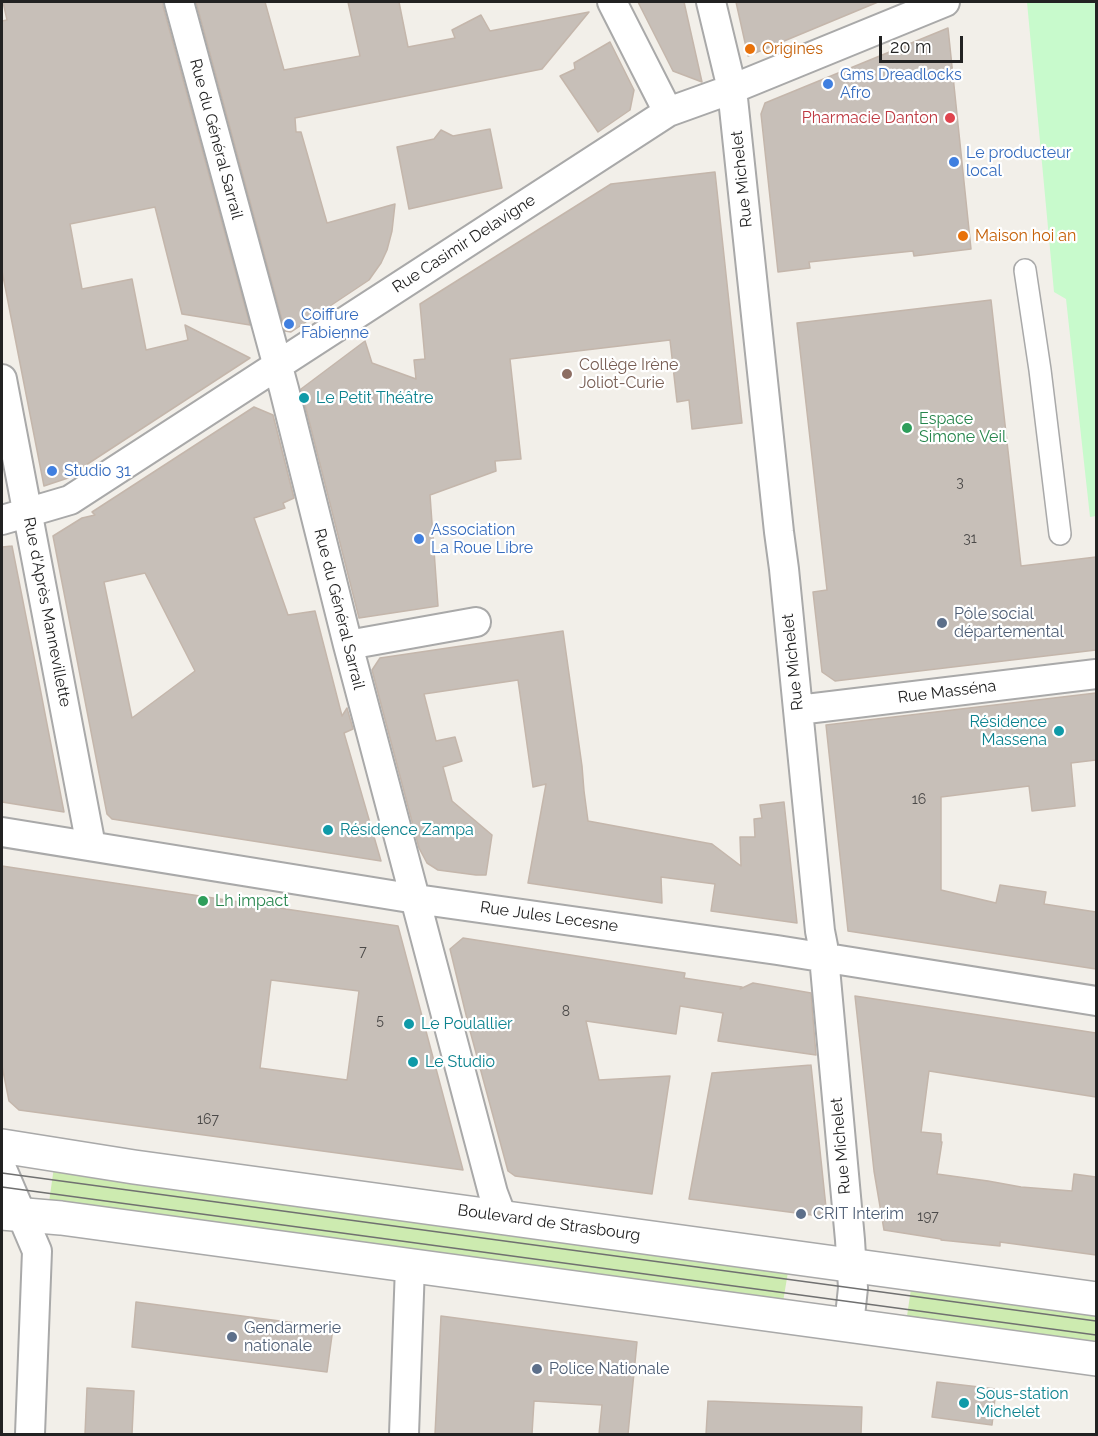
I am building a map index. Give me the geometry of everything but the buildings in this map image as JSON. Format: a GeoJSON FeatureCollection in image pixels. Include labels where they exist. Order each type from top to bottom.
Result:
{"type":"FeatureCollection","features":[{"type":"Feature","properties":{"kind":"street","name":"Rue du Général Sarrail"},"geometry":{"type":"LineString","coordinates":[[179,2],[284,389],[348,645],[491,1187],[502,1217]]}},
{"type":"Feature","properties":{"kind":"street"},"geometry":{"type":"LineString","coordinates":[[612,2],[668,112]]}},
{"type":"Feature","properties":{"kind":"street","name":"Rue Michelet"},"geometry":{"type":"LineString","coordinates":[[711,2],[732,89],[824,959],[854,1288],[849,1325]]}},
{"type":"Feature","properties":{"kind":"street","name":"Rue Casimir Delavigne"},"geometry":{"type":"LineString","coordinates":[[15,516],[70,500],[668,112],[732,89],[945,2]]}},
{"type":"Feature","properties":{"kind":"street"},"geometry":{"type":"LineString","coordinates":[[1025,270],[1060,534]]}},
{"type":"Feature","properties":{"kind":"street","name":"Rue d'Après Mannevillette"},"geometry":{"type":"LineString","coordinates":[[2,379],[15,516],[91,846]]}},
{"type":"Feature","properties":{"kind":"street"},"geometry":{"type":"LineString","coordinates":[[348,645],[476,622]]}},
{"type":"Feature","properties":{"kind":"street","name":"Rue Masséna"},"geometry":{"type":"LineString","coordinates":[[798,710],[1096,674]]}},
{"type":"Feature","properties":{"kind":"street","name":"Rue Jules Lecesne"},"geometry":{"type":"LineString","coordinates":[[2,832],[416,899],[758,947],[1096,1001]]}},
{"type":"Feature","properties":{"kind":"street","name":"Boulevard de Strasbourg"},"geometry":{"type":"LineString","coordinates":[[2,1146],[134,1167],[1096,1299]]}},
{"type":"Feature","properties":{"kind":"street"},"geometry":{"type":"LineString","coordinates":[[2,1169],[11,1214],[37,1251],[30,1434]]}},
{"type":"Feature","properties":{"kind":"street"},"geometry":{"type":"LineString","coordinates":[[11,1214],[61,1218],[1096,1359]]}},
{"type":"Feature","properties":{"kind":"street"},"geometry":{"type":"LineString","coordinates":[[404,1434],[410,1266]]}},
{"type":"Feature","properties":{"kind":"green space"},"geometry":{"type":"Polygon","coordinates":[[[1027,2],[1096,2],[1096,516],[1090,517],[1066,299],[1054,292],[1027,2]]]}},
{"type":"Feature","properties":{"kind":"green space"},"geometry":{"type":"Polygon","coordinates":[[[54,1167],[789,1266],[782,1308],[48,1209],[54,1167]]]}},
{"type":"Feature","properties":{"kind":"green space"},"geometry":{"type":"Polygon","coordinates":[[[912,1282],[1096,1307],[1096,1349],[906,1323],[912,1282]]]}},
{"type":"Feature","properties":{"kind":"tram line"},"geometry":{"type":"LineString","coordinates":[[2,1173],[1096,1321]]}},
{"type":"Feature","properties":{"kind":"tram line"},"geometry":{"type":"LineString","coordinates":[[2,1187],[1096,1335]]}},
{"type":"Feature","properties":{"kind":"place","name":"Origines"},"geometry":{"type":"Point","coordinates":[750,49]}},
{"type":"Feature","properties":{"kind":"place","name":"Gms Dreadlocks Afro"},"geometry":{"type":"Point","coordinates":[828,84]}},
{"type":"Feature","properties":{"kind":"place","name":"Pharmacie Danton"},"geometry":{"type":"Point","coordinates":[950,118]}},
{"type":"Feature","properties":{"kind":"place","name":"Le producteur local"},"geometry":{"type":"Point","coordinates":[954,162]}},
{"type":"Feature","properties":{"kind":"place","name":"Maison hoi an"},"geometry":{"type":"Point","coordinates":[963,236]}},
{"type":"Feature","properties":{"kind":"place","name":"Coiffure Fabienne"},"geometry":{"type":"Point","coordinates":[289,324]}},
{"type":"Feature","properties":{"kind":"place","name":"Collège Irène Joliot-Curie"},"geometry":{"type":"Point","coordinates":[567,374]}},
{"type":"Feature","properties":{"kind":"place","name":"Le Petit Théâtre"},"geometry":{"type":"Point","coordinates":[304,398]}},
{"type":"Feature","properties":{"kind":"place","name":"Espace Simone Veil"},"geometry":{"type":"Point","coordinates":[907,428]}},
{"type":"Feature","properties":{"kind":"place","name":"Studio 31"},"geometry":{"type":"Point","coordinates":[52,471]}},
{"type":"Feature","properties":{"kind":"place","name":"Association La Roue Libre"},"geometry":{"type":"Point","coordinates":[419,539]}},
{"type":"Feature","properties":{"kind":"place","name":"Pôle social départemental"},"geometry":{"type":"Point","coordinates":[942,623]}},
{"type":"Feature","properties":{"kind":"place","name":"Résidence Massena"},"geometry":{"type":"Point","coordinates":[1059,731]}},
{"type":"Feature","properties":{"kind":"place","name":"Résidence Zampa"},"geometry":{"type":"Point","coordinates":[328,830]}},
{"type":"Feature","properties":{"kind":"place","name":"Lh impact"},"geometry":{"type":"Point","coordinates":[203,901]}},
{"type":"Feature","properties":{"kind":"place","name":"Le Poulallier"},"geometry":{"type":"Point","coordinates":[409,1024]}},
{"type":"Feature","properties":{"kind":"place","name":"Le Studio"},"geometry":{"type":"Point","coordinates":[413,1062]}},
{"type":"Feature","properties":{"kind":"place","name":"CRIT Interim"},"geometry":{"type":"Point","coordinates":[801,1214]}},
{"type":"Feature","properties":{"kind":"place","name":"Gendarmerie nationale"},"geometry":{"type":"Point","coordinates":[232,1337]}},
{"type":"Feature","properties":{"kind":"place","name":"Police Nationale"},"geometry":{"type":"Point","coordinates":[537,1369]}},
{"type":"Feature","properties":{"kind":"place","name":"Sous-station Michelet"},"geometry":{"type":"Point","coordinates":[964,1403]}}]}
